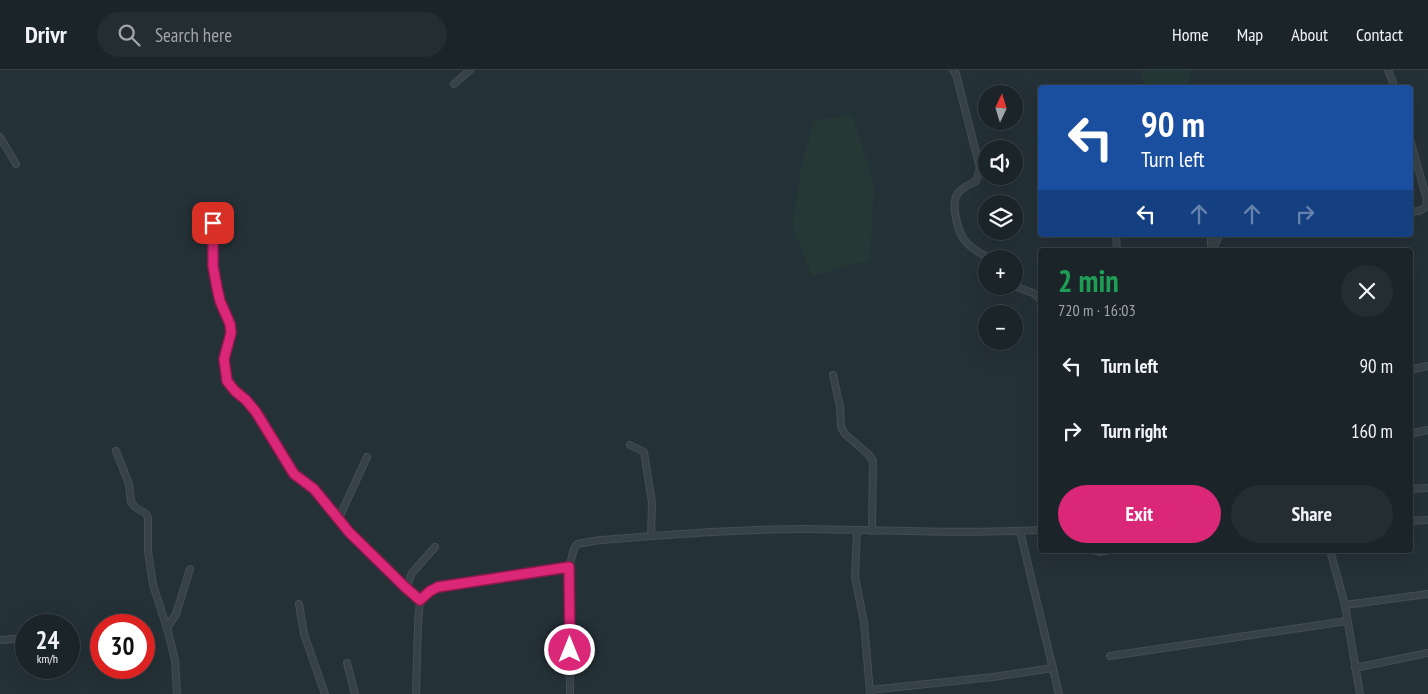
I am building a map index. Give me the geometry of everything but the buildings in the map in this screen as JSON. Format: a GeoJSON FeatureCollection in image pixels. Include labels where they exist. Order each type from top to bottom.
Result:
{"type":"FeatureCollection","features":[{"type":"Feature","properties":{"kind":"street"},"geometry":{"type":"LineString","coordinates":[[454,84],[470,70]]}},
{"type":"Feature","properties":{"kind":"street"},"geometry":{"type":"LineString","coordinates":[[953,70],[956,74],[980,168],[976,181],[958,192],[956,196],[957,225],[963,239],[978,251]]}},
{"type":"Feature","properties":{"kind":"street"},"geometry":{"type":"LineString","coordinates":[[1388,70],[1393,85]]}},
{"type":"Feature","properties":{"kind":"street"},"geometry":{"type":"LineString","coordinates":[[0,137],[16,164]]}},
{"type":"Feature","properties":{"kind":"street"},"geometry":{"type":"LineString","coordinates":[[1413,150],[1427,204],[1423,209],[1413,211]]}},
{"type":"Feature","properties":{"kind":"street"},"geometry":{"type":"LineString","coordinates":[[213,223],[213,266],[220,301],[230,324],[231,333],[224,359],[227,381],[256,412],[294,474],[314,489],[338,520],[420,600]]}},
{"type":"Feature","properties":{"kind":"street"},"geometry":{"type":"LineString","coordinates":[[1023,289],[1038,297]]}},
{"type":"Feature","properties":{"kind":"street"},"geometry":{"type":"LineString","coordinates":[[1413,369],[1428,366]]}},
{"type":"Feature","properties":{"kind":"street"},"geometry":{"type":"LineString","coordinates":[[833,375],[840,407],[841,427],[845,434],[870,455],[873,461],[872,531]]}},
{"type":"Feature","properties":{"kind":"street"},"geometry":{"type":"LineString","coordinates":[[1413,433],[1428,430]]}},
{"type":"Feature","properties":{"kind":"street"},"geometry":{"type":"LineString","coordinates":[[630,445],[644,452],[652,503],[652,536]]}},
{"type":"Feature","properties":{"kind":"street"},"geometry":{"type":"LineString","coordinates":[[116,451],[129,484],[131,502],[135,508],[146,514],[148,518],[148,551],[153,585],[175,660],[177,694]]}},
{"type":"Feature","properties":{"kind":"street"},"geometry":{"type":"LineString","coordinates":[[338,520],[367,457]]}},
{"type":"Feature","properties":{"kind":"street"},"geometry":{"type":"LineString","coordinates":[[1413,489],[1428,488]]}},
{"type":"Feature","properties":{"kind":"street"},"geometry":{"type":"LineString","coordinates":[[1413,521],[1428,520]]}},
{"type":"Feature","properties":{"kind":"street"},"geometry":{"type":"LineString","coordinates":[[570,694],[569,567],[577,544],[600,540],[743,530],[1038,530]]}},
{"type":"Feature","properties":{"kind":"street"},"geometry":{"type":"LineString","coordinates":[[857,531],[855,577],[864,622],[870,692],[1054,668]]}},
{"type":"Feature","properties":{"kind":"street"},"geometry":{"type":"LineString","coordinates":[[1020,531],[1059,694]]}},
{"type":"Feature","properties":{"kind":"street"},"geometry":{"type":"LineString","coordinates":[[406,588],[412,573],[435,547]]}},
{"type":"Feature","properties":{"kind":"street"},"geometry":{"type":"LineString","coordinates":[[1331,553],[1344,605],[1360,694]]}},
{"type":"Feature","properties":{"kind":"street"},"geometry":{"type":"LineString","coordinates":[[416,694],[420,600],[430,591],[438,587],[569,567]]}},
{"type":"Feature","properties":{"kind":"street"},"geometry":{"type":"LineString","coordinates":[[167,628],[176,614],[190,568]]}},
{"type":"Feature","properties":{"kind":"street"},"geometry":{"type":"LineString","coordinates":[[1344,605],[1428,594]]}},
{"type":"Feature","properties":{"kind":"street"},"geometry":{"type":"LineString","coordinates":[[299,604],[304,634],[325,694]]}},
{"type":"Feature","properties":{"kind":"street"},"geometry":{"type":"LineString","coordinates":[[1110,656],[1347,621]]}},
{"type":"Feature","properties":{"kind":"street"},"geometry":{"type":"LineString","coordinates":[[0,640],[15,639]]}},
{"type":"Feature","properties":{"kind":"street"},"geometry":{"type":"LineString","coordinates":[[1355,668],[1428,653]]}},
{"type":"Feature","properties":{"kind":"street"},"geometry":{"type":"LineString","coordinates":[[347,663],[355,694]]}},
{"type":"Feature","properties":{"kind":"shaded area"},"geometry":{"type":"Polygon","coordinates":[[[1141,70],[1190,70],[1187,85],[1144,85],[1141,70]]]}},
{"type":"Feature","properties":{"kind":"shaded area"},"geometry":{"type":"Polygon","coordinates":[[[852,114],[874,185],[870,260],[812,276],[792,225],[801,169],[814,121],[852,114]]]}},
{"type":"Feature","properties":{"kind":"route"},"geometry":{"type":"LineString","coordinates":[[213,223],[213,266],[220,301],[230,324],[231,333],[224,359],[227,381],[256,412],[294,474],[314,489],[349,532],[420,600],[438,587],[569,567],[570,650]]}}]}
